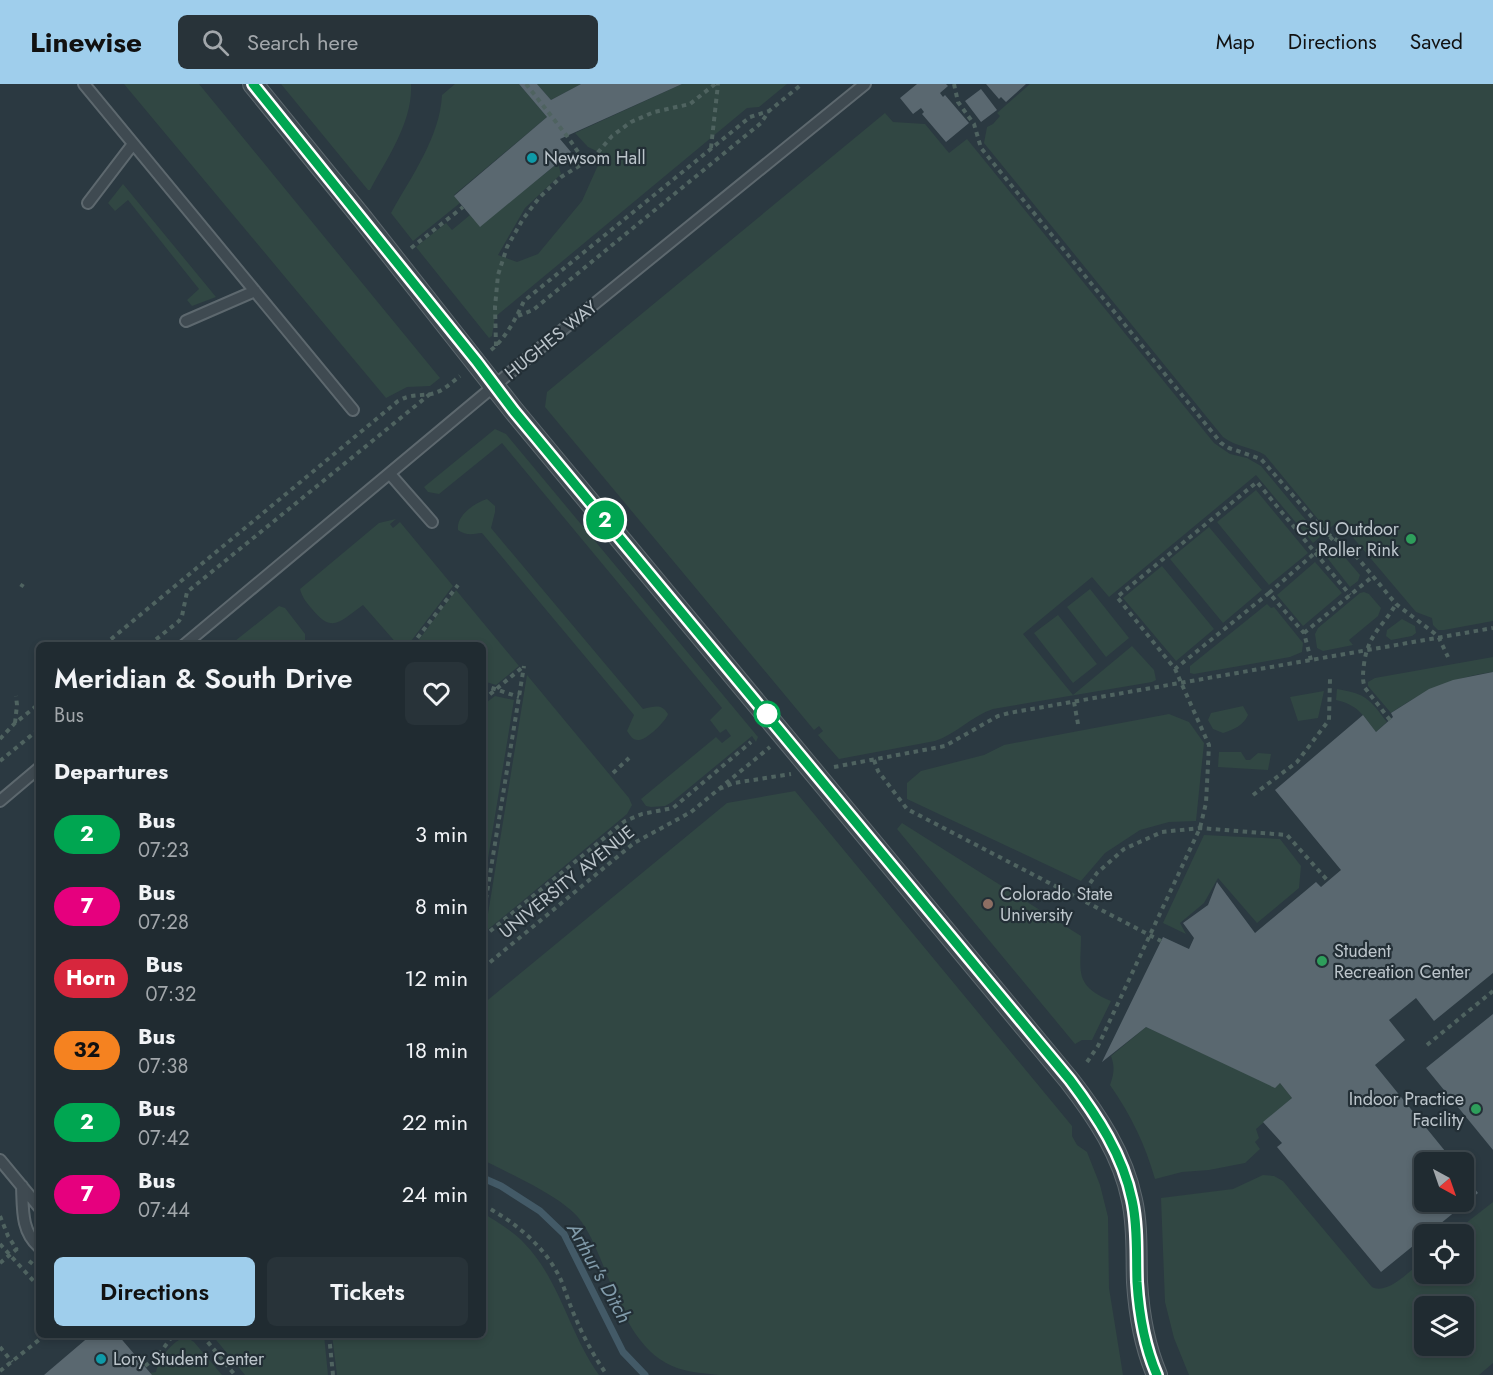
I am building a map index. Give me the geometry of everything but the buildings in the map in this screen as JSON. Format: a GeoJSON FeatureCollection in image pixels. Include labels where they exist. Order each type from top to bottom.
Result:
{"type":"FeatureCollection","features":[{"type":"Feature","properties":{"kind":"street"},"geometry":{"type":"LineString","coordinates":[[253,84],[514,411],[1070,1080],[1090,1108],[1108,1137],[1123,1169],[1132,1201],[1140,1315],[1147,1350],[1157,1375]]}},
{"type":"Feature","properties":{"kind":"lane"},"geometry":{"type":"LineString","coordinates":[[84,84],[353,410]]}},
{"type":"Feature","properties":{"kind":"lane","name":"HUGHES WAY"},"geometry":{"type":"LineString","coordinates":[[188,642],[495,386],[865,84]]}},
{"type":"Feature","properties":{"kind":"lane"},"geometry":{"type":"LineString","coordinates":[[88,203],[133,144]]}},
{"type":"Feature","properties":{"kind":"lane"},"geometry":{"type":"LineString","coordinates":[[186,321],[255,291]]}},
{"type":"Feature","properties":{"kind":"lane"},"geometry":{"type":"LineString","coordinates":[[390,474],[432,522]]}},
{"type":"Feature","properties":{"kind":"lane"},"geometry":{"type":"LineString","coordinates":[[0,801],[36,771]]}},
{"type":"Feature","properties":{"kind":"lane"},"geometry":{"type":"LineString","coordinates":[[0,1160],[36,1203]]}},
{"type":"Feature","properties":{"kind":"lane"},"geometry":{"type":"LineString","coordinates":[[22,1186],[24,1226],[36,1244]]}},
{"type":"Feature","properties":{"kind":"path"},"geometry":{"type":"LineString","coordinates":[[526,84],[585,162]]}},
{"type":"Feature","properties":{"kind":"path"},"geometry":{"type":"LineString","coordinates":[[496,346],[495,307],[498,275],[507,247],[523,219],[539,198],[561,177],[594,157],[612,136],[632,122],[654,112],[690,104],[716,84]]}},
{"type":"Feature","properties":{"kind":"path"},"geometry":{"type":"LineString","coordinates":[[711,148],[716,84]]}},
{"type":"Feature","properties":{"kind":"path"},"geometry":{"type":"LineString","coordinates":[[517,316],[533,310],[761,123],[769,111],[802,84]]}},
{"type":"Feature","properties":{"kind":"path"},"geometry":{"type":"LineString","coordinates":[[954,84],[958,102],[972,120],[981,148],[1221,443],[1261,459],[1325,532],[1351,550],[1396,604],[1439,638],[1448,657]]}},
{"type":"Feature","properties":{"kind":"path"},"geometry":{"type":"LineString","coordinates":[[490,351],[517,316],[524,301],[750,117],[769,111]]}},
{"type":"Feature","properties":{"kind":"path"},"geometry":{"type":"LineString","coordinates":[[410,248],[463,207]]}},
{"type":"Feature","properties":{"kind":"path"},"geometry":{"type":"LineString","coordinates":[[108,642],[398,401],[410,395],[440,391],[459,377]]}},
{"type":"Feature","properties":{"kind":"path"},"geometry":{"type":"LineString","coordinates":[[153,642],[179,621],[187,592],[430,394]]}},
{"type":"Feature","properties":{"kind":"path"},"geometry":{"type":"LineString","coordinates":[[1087,1062],[1098,1046],[1200,828],[1206,803],[1209,745],[1176,669],[1117,597],[1257,482],[1350,595]]}},
{"type":"Feature","properties":{"kind":"path"},"geometry":{"type":"LineString","coordinates":[[1176,669],[1333,537]]}},
{"type":"Feature","properties":{"kind":"path"},"geometry":{"type":"LineString","coordinates":[[1304,633],[1372,577]]}},
{"type":"Feature","properties":{"kind":"path"},"geometry":{"type":"LineString","coordinates":[[414,642],[458,585]]}},
{"type":"Feature","properties":{"kind":"path"},"geometry":{"type":"LineString","coordinates":[[1269,593],[1304,633],[1311,660]]}},
{"type":"Feature","properties":{"kind":"path"},"geometry":{"type":"LineString","coordinates":[[1390,720],[1362,682],[1366,651],[1373,634],[1396,604]]}},
{"type":"Feature","properties":{"kind":"path"},"geometry":{"type":"LineString","coordinates":[[839,765],[945,746],[998,716],[1009,713],[1493,628]]}},
{"type":"Feature","properties":{"kind":"path"},"geometry":{"type":"LineString","coordinates":[[486,698],[524,666],[486,899]]}},
{"type":"Feature","properties":{"kind":"path"},"geometry":{"type":"LineString","coordinates":[[1253,795],[1297,762],[1329,720],[1330,679]]}},
{"type":"Feature","properties":{"kind":"path"},"geometry":{"type":"LineString","coordinates":[[486,686],[519,697]]}},
{"type":"Feature","properties":{"kind":"path"},"geometry":{"type":"LineString","coordinates":[[15,723],[16,696]]}},
{"type":"Feature","properties":{"kind":"path"},"geometry":{"type":"LineString","coordinates":[[1074,702],[1078,723]]}},
{"type":"Feature","properties":{"kind":"path"},"geometry":{"type":"LineString","coordinates":[[0,739],[36,706]]}},
{"type":"Feature","properties":{"kind":"path"},"geometry":{"type":"LineString","coordinates":[[0,761],[36,731]]}},
{"type":"Feature","properties":{"kind":"path","name":"UNIVERSITY AVENUE"},"geometry":{"type":"LineString","coordinates":[[486,966],[634,843],[676,821],[784,735]]}},
{"type":"Feature","properties":{"kind":"path"},"geometry":{"type":"LineString","coordinates":[[486,935],[625,821],[642,814],[673,808],[751,742]]}},
{"type":"Feature","properties":{"kind":"path"},"geometry":{"type":"LineString","coordinates":[[613,773],[629,758]]}},
{"type":"Feature","properties":{"kind":"path"},"geometry":{"type":"LineString","coordinates":[[874,760],[878,771],[907,808],[1161,941]]}},
{"type":"Feature","properties":{"kind":"path"},"geometry":{"type":"LineString","coordinates":[[719,789],[734,783],[790,774]]}},
{"type":"Feature","properties":{"kind":"path"},"geometry":{"type":"LineString","coordinates":[[1080,898],[1097,873],[1124,849],[1162,832],[1200,828],[1287,836],[1328,881]]}},
{"type":"Feature","properties":{"kind":"path"},"geometry":{"type":"LineString","coordinates":[[1427,1045],[1493,991]]}},
{"type":"Feature","properties":{"kind":"path"},"geometry":{"type":"LineString","coordinates":[[486,1207],[506,1217],[532,1240],[548,1259],[560,1279],[591,1351],[607,1375]]}},
{"type":"Feature","properties":{"kind":"path"},"geometry":{"type":"LineString","coordinates":[[0,1263],[30,1238]]}},
{"type":"Feature","properties":{"kind":"path"},"geometry":{"type":"LineString","coordinates":[[0,1244],[36,1284]]}},
{"type":"Feature","properties":{"kind":"path"},"geometry":{"type":"LineString","coordinates":[[0,1371],[41,1338]]}},
{"type":"Feature","properties":{"kind":"path"},"geometry":{"type":"LineString","coordinates":[[145,1366],[158,1356],[171,1338]]}},
{"type":"Feature","properties":{"kind":"path"},"geometry":{"type":"LineString","coordinates":[[204,1338],[235,1375]]}},
{"type":"Feature","properties":{"kind":"path"},"geometry":{"type":"LineString","coordinates":[[328,1338],[333,1375]]}},
{"type":"Feature","properties":{"kind":"path"},"geometry":{"type":"LineString","coordinates":[[0,1347],[12,1362]]}},
{"type":"Feature","properties":{"kind":"green space"},"geometry":{"type":"Polygon","coordinates":[[[124,84],[199,84],[440,378],[430,386],[407,387],[386,398],[124,84]]]}},
{"type":"Feature","properties":{"kind":"green space"},"geometry":{"type":"Polygon","coordinates":[[[281,84],[411,84],[408,112],[398,139],[370,190],[368,190],[281,84]]]}},
{"type":"Feature","properties":{"kind":"green space"},"geometry":{"type":"Polygon","coordinates":[[[455,84],[519,84],[547,117],[454,195],[460,203],[413,241],[391,213],[430,141],[440,111],[442,95],[455,84]]]}},
{"type":"Feature","properties":{"kind":"green space"},"geometry":{"type":"Polygon","coordinates":[[[537,84],[581,84],[551,100],[537,84]]]}},
{"type":"Feature","properties":{"kind":"green space"},"geometry":{"type":"Polygon","coordinates":[[[682,84],[787,84],[759,107],[747,108],[495,317],[492,336],[489,338],[416,247],[446,223],[452,230],[470,215],[480,226],[558,163],[561,174],[525,208],[498,255],[517,262],[538,254],[582,201],[603,154],[588,147],[575,133],[682,84]]]}},
{"type":"Feature","properties":{"kind":"green space"},"geometry":{"type":"Polygon","coordinates":[[[1030,84],[1493,84],[1493,621],[1438,630],[1433,625],[1432,618],[1416,612],[1339,521],[1327,530],[1265,455],[1223,437],[984,143],[987,127],[1000,116],[997,113],[1030,84]]]}},
{"type":"Feature","properties":{"kind":"green space"},"geometry":{"type":"Polygon","coordinates":[[[885,113],[893,122],[925,124],[949,153],[967,139],[1214,443],[1230,454],[1247,458],[1261,466],[1320,537],[1313,543],[1256,475],[1109,597],[1092,577],[1023,634],[1073,695],[1132,646],[1154,670],[1156,680],[1152,682],[993,709],[935,741],[839,759],[818,735],[823,731],[819,726],[814,730],[545,407],[547,392],[885,113]]]}},
{"type":"Feature","properties":{"kind":"green space"},"geometry":{"type":"Polygon","coordinates":[[[123,184],[216,297],[192,306],[187,300],[199,289],[128,200],[115,211],[108,203],[123,184]]]}},
{"type":"Feature","properties":{"kind":"green space"},"geometry":{"type":"Polygon","coordinates":[[[495,429],[506,434],[758,737],[756,742],[752,736],[665,806],[646,806],[641,799],[716,737],[722,743],[731,736],[726,729],[720,733],[710,720],[722,708],[502,443],[439,494],[428,492],[424,487],[495,429]]]}},
{"type":"Feature","properties":{"kind":"green space"},"geometry":{"type":"Polygon","coordinates":[[[1256,490],[1308,553],[1269,585],[1217,522],[1256,490]]]}},
{"type":"Feature","properties":{"kind":"green space"},"geometry":{"type":"Polygon","coordinates":[[[487,499],[495,506],[491,528],[643,709],[660,707],[668,714],[660,726],[646,737],[636,740],[630,736],[627,731],[634,715],[482,533],[467,534],[458,530],[463,515],[477,503],[487,499]]]}},
{"type":"Feature","properties":{"kind":"green space"},"geometry":{"type":"Polygon","coordinates":[[[396,519],[390,524],[393,528],[400,522],[453,586],[410,642],[395,642],[363,605],[343,620],[332,623],[326,621],[319,617],[308,604],[300,589],[379,523],[396,519]]]}},
{"type":"Feature","properties":{"kind":"green space"},"geometry":{"type":"Polygon","coordinates":[[[1209,527],[1262,590],[1223,623],[1170,559],[1209,527]]]}},
{"type":"Feature","properties":{"kind":"green space"},"geometry":{"type":"Polygon","coordinates":[[[1337,548],[1360,575],[1358,581],[1350,587],[1325,555],[1337,548]]]}},
{"type":"Feature","properties":{"kind":"green space"},"geometry":{"type":"Polygon","coordinates":[[[1315,562],[1342,593],[1303,626],[1277,595],[1315,562]]]}},
{"type":"Feature","properties":{"kind":"green space"},"geometry":{"type":"Polygon","coordinates":[[[1162,566],[1214,629],[1176,661],[1123,598],[1162,566]]]}},
{"type":"Feature","properties":{"kind":"green space"},"geometry":{"type":"Polygon","coordinates":[[[1090,589],[1129,638],[1106,657],[1067,607],[1090,589]]]}},
{"type":"Feature","properties":{"kind":"green space"},"geometry":{"type":"Polygon","coordinates":[[[456,590],[519,666],[496,685],[486,682],[486,642],[417,642],[456,590]]]}},
{"type":"Feature","properties":{"kind":"green space"},"geometry":{"type":"Polygon","coordinates":[[[1364,592],[1369,594],[1381,608],[1378,616],[1349,640],[1353,645],[1323,651],[1317,648],[1315,634],[1318,628],[1364,592]]]}},
{"type":"Feature","properties":{"kind":"green space"},"geometry":{"type":"Polygon","coordinates":[[[1267,604],[1271,608],[1274,607],[1303,643],[1302,652],[1290,657],[1190,673],[1190,666],[1267,604]]]}},
{"type":"Feature","properties":{"kind":"green space"},"geometry":{"type":"Polygon","coordinates":[[[279,606],[285,608],[305,634],[305,642],[234,642],[279,606]]]}},
{"type":"Feature","properties":{"kind":"green space"},"geometry":{"type":"Polygon","coordinates":[[[1058,615],[1097,664],[1073,683],[1034,633],[1058,615]]]}},
{"type":"Feature","properties":{"kind":"green space"},"geometry":{"type":"Polygon","coordinates":[[[1402,619],[1415,626],[1416,633],[1412,636],[1391,640],[1386,636],[1387,630],[1402,619]]]}},
{"type":"Feature","properties":{"kind":"green space"},"geometry":{"type":"Polygon","coordinates":[[[1493,657],[1493,672],[1465,677],[1439,686],[1391,713],[1368,686],[1368,682],[1375,678],[1493,657]]]}},
{"type":"Feature","properties":{"kind":"green space"},"geometry":{"type":"Polygon","coordinates":[[[527,675],[629,798],[632,805],[627,814],[486,931],[527,675]]]}},
{"type":"Feature","properties":{"kind":"green space"},"geometry":{"type":"Polygon","coordinates":[[[1337,689],[1355,693],[1367,699],[1387,722],[1376,732],[1355,708],[1336,700],[1337,689]]]}},
{"type":"Feature","properties":{"kind":"green space"},"geometry":{"type":"Polygon","coordinates":[[[1324,691],[1318,718],[1298,721],[1290,697],[1324,691]]]}},
{"type":"Feature","properties":{"kind":"green space"},"geometry":{"type":"Polygon","coordinates":[[[495,696],[514,700],[486,871],[486,703],[495,696]]]}},
{"type":"Feature","properties":{"kind":"green space"},"geometry":{"type":"Polygon","coordinates":[[[1243,706],[1248,715],[1241,724],[1223,733],[1213,729],[1208,720],[1211,713],[1243,706]]]}},
{"type":"Feature","properties":{"kind":"green space"},"geometry":{"type":"Polygon","coordinates":[[[1169,714],[1189,722],[1204,743],[1196,821],[1169,822],[1140,830],[1105,853],[1081,881],[907,799],[907,783],[921,771],[984,755],[1004,745],[1169,714]]]}},
{"type":"Feature","properties":{"kind":"green space"},"geometry":{"type":"Polygon","coordinates":[[[1219,752],[1241,752],[1246,760],[1250,760],[1258,753],[1271,754],[1268,770],[1218,767],[1219,752]]]}},
{"type":"Feature","properties":{"kind":"green space"},"geometry":{"type":"Polygon","coordinates":[[[795,791],[1072,1126],[1072,1136],[1077,1145],[1087,1152],[1100,1185],[1108,1217],[1109,1288],[1123,1375],[719,1375],[678,1368],[654,1355],[635,1333],[620,1306],[592,1239],[577,1216],[546,1192],[486,1162],[486,1002],[727,803],[795,791]]]}},
{"type":"Feature","properties":{"kind":"green space"},"geometry":{"type":"Polygon","coordinates":[[[902,823],[1081,936],[1080,968],[1085,983],[1090,989],[1111,1001],[1092,1040],[1082,1040],[1075,1044],[897,829],[902,823]]]}},
{"type":"Feature","properties":{"kind":"green space"},"geometry":{"type":"Polygon","coordinates":[[[1204,835],[1280,839],[1301,866],[1299,888],[1257,923],[1218,878],[1204,903],[1180,923],[1186,934],[1163,923],[1204,835]]]}},
{"type":"Feature","properties":{"kind":"green space"},"geometry":{"type":"Polygon","coordinates":[[[1146,1027],[1275,1087],[1280,1083],[1292,1098],[1256,1129],[1259,1138],[1255,1142],[1260,1149],[1245,1163],[1209,1170],[1182,1172],[1155,1179],[1137,1130],[1110,1085],[1114,1071],[1111,1056],[1146,1027]]]}},
{"type":"Feature","properties":{"kind":"green space"},"geometry":{"type":"Polygon","coordinates":[[[1263,1175],[1274,1176],[1283,1181],[1371,1286],[1378,1289],[1393,1284],[1414,1267],[1414,1284],[1474,1284],[1474,1224],[1465,1224],[1493,1202],[1493,1363],[1479,1375],[1189,1375],[1174,1338],[1165,1302],[1161,1198],[1233,1189],[1263,1175]]]}},
{"type":"Feature","properties":{"kind":"green space"},"geometry":{"type":"Polygon","coordinates":[[[486,1215],[524,1243],[547,1273],[580,1342],[599,1375],[337,1375],[332,1338],[486,1338],[486,1215]]]}},
{"type":"Feature","properties":{"kind":"green space"},"geometry":{"type":"Polygon","coordinates":[[[188,1338],[194,1342],[222,1375],[152,1375],[150,1373],[156,1372],[167,1350],[181,1339],[188,1338]]]}},
{"type":"Feature","properties":{"kind":"green space"},"geometry":{"type":"Polygon","coordinates":[[[214,1338],[324,1338],[328,1375],[245,1375],[214,1338]]]}},
{"type":"Feature","properties":{"kind":"waterway","name":"Arthur's Ditch"},"geometry":{"type":"LineString","coordinates":[[486,1179],[501,1186],[540,1211],[564,1234],[623,1352],[645,1375]]}},
{"type":"Feature","properties":{"kind":"bus line","name":"2"},"geometry":{"type":"LineString","coordinates":[[253,84],[514,411],[1070,1080],[1090,1108],[1108,1137],[1123,1169],[1132,1201],[1136,1230],[1140,1315],[1147,1350],[1157,1375]]}},
{"type":"Feature","properties":{"kind":"place","name":"Newsom Hall"},"geometry":{"type":"Point","coordinates":[532,158]}},
{"type":"Feature","properties":{"kind":"place","name":"CSU Outdoor Roller Rink"},"geometry":{"type":"Point","coordinates":[1411,539]}},
{"type":"Feature","properties":{"kind":"place","name":"Colorado State University"},"geometry":{"type":"Point","coordinates":[988,904]}},
{"type":"Feature","properties":{"kind":"place","name":"Student Recreation Center"},"geometry":{"type":"Point","coordinates":[1322,961]}},
{"type":"Feature","properties":{"kind":"place","name":"Indoor Practice Facility"},"geometry":{"type":"Point","coordinates":[1476,1109]}},
{"type":"Feature","properties":{"kind":"place","name":"Lory Student Center"},"geometry":{"type":"Point","coordinates":[101,1359]}}]}
